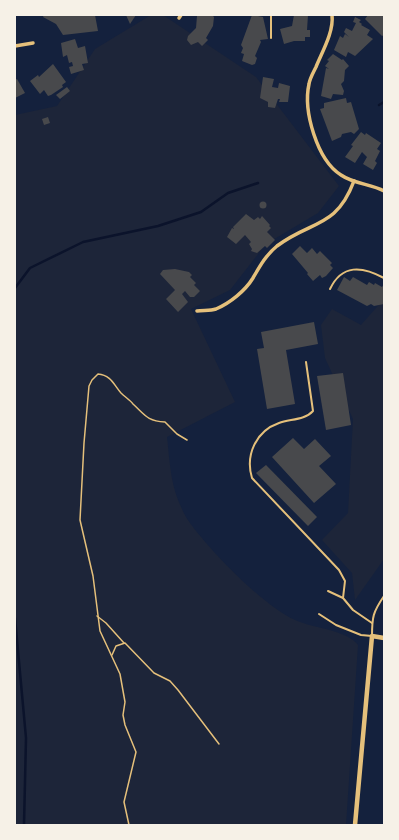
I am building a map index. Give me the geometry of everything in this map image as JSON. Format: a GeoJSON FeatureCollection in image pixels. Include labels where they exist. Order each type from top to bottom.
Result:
{"type":"FeatureCollection","features":[{"type":"Feature","properties":{"kind":"street"},"geometry":{"type":"LineString","coordinates":[[332,15],[328,36],[309,83],[308,105],[312,128],[326,161],[334,170],[342,176],[384,191]]}},
{"type":"Feature","properties":{"kind":"street"},"geometry":{"type":"LineString","coordinates":[[15,46],[33,43]]}},
{"type":"Feature","properties":{"kind":"street"},"geometry":{"type":"LineString","coordinates":[[197,311],[216,309],[241,293],[252,279],[261,262],[276,247],[324,221],[339,210],[354,181]]}},
{"type":"Feature","properties":{"kind":"street"},"geometry":{"type":"LineString","coordinates":[[355,825],[372,636],[384,638]]}},
{"type":"Feature","properties":{"kind":"lane"},"geometry":{"type":"LineString","coordinates":[[271,38],[272,15]]}},
{"type":"Feature","properties":{"kind":"lane"},"geometry":{"type":"LineString","coordinates":[[330,289],[337,277],[343,272],[353,269],[370,271],[384,278]]}},
{"type":"Feature","properties":{"kind":"lane"},"geometry":{"type":"LineString","coordinates":[[306,362],[313,411],[309,416],[278,423],[258,437],[252,447],[250,470],[252,478],[339,570],[345,581],[343,598]]}},
{"type":"Feature","properties":{"kind":"lane"},"geometry":{"type":"LineString","coordinates":[[328,591],[343,598],[353,610],[372,623]]}},
{"type":"Feature","properties":{"kind":"lane"},"geometry":{"type":"LineString","coordinates":[[319,614],[342,627],[361,635],[372,636],[372,623],[375,610],[384,596]]}},
{"type":"Feature","properties":{"kind":"path"},"geometry":{"type":"LineString","coordinates":[[129,825],[124,802],[136,752],[124,725],[123,715],[125,702],[120,674],[100,630],[93,576],[80,520],[84,443],[89,386],[92,380],[98,374],[104,375],[116,385],[121,393],[146,418],[164,422],[177,434],[187,440]]}},
{"type":"Feature","properties":{"kind":"path"},"geometry":{"type":"LineString","coordinates":[[97,616],[106,623],[154,673],[170,681],[219,744]]}},
{"type":"Feature","properties":{"kind":"path"},"geometry":{"type":"LineString","coordinates":[[112,655],[116,646],[125,644]]}},
{"type":"Feature","properties":{"kind":"shaded area"},"geometry":{"type":"Polygon","coordinates":[[[151,15],[163,15],[256,77],[339,186],[318,213],[266,244],[230,290],[191,309],[235,402],[167,437],[175,491],[183,512],[199,535],[241,579],[272,606],[287,616],[300,622],[347,636],[358,645],[346,825],[15,825],[15,115],[57,106],[95,49],[151,15]]]}},
{"type":"Feature","properties":{"kind":"shaded area"},"geometry":{"type":"Polygon","coordinates":[[[384,299],[384,559],[355,600],[352,573],[322,540],[348,513],[353,419],[325,358],[321,325],[332,309],[361,325],[384,299]]]}},
{"type":"Feature","properties":{"kind":"building"},"geometry":{"type":"Polygon","coordinates":[[[44,15],[95,15],[98,31],[63,35],[56,24],[43,17],[44,15]]]}},
{"type":"Feature","properties":{"kind":"building"},"geometry":{"type":"Polygon","coordinates":[[[126,15],[136,15],[130,24],[126,15]]]}},
{"type":"Feature","properties":{"kind":"building"},"geometry":{"type":"Polygon","coordinates":[[[212,15],[214,17],[213,26],[206,38],[208,40],[202,46],[198,42],[191,45],[187,40],[188,36],[196,28],[197,16],[212,15]]]}},
{"type":"Feature","properties":{"kind":"building"},"geometry":{"type":"Polygon","coordinates":[[[252,15],[263,17],[268,39],[260,40],[261,42],[255,56],[257,58],[255,64],[252,65],[242,61],[244,54],[241,53],[243,48],[241,45],[252,15]]]}},
{"type":"Feature","properties":{"kind":"building"},"geometry":{"type":"Polygon","coordinates":[[[294,15],[308,15],[307,30],[310,30],[310,37],[305,37],[305,41],[294,41],[284,44],[280,29],[292,26],[294,15]]]}},
{"type":"Feature","properties":{"kind":"building"},"geometry":{"type":"Polygon","coordinates":[[[368,15],[384,15],[384,35],[382,36],[365,19],[368,15]]]}},
{"type":"Feature","properties":{"kind":"building"},"geometry":{"type":"Polygon","coordinates":[[[355,17],[361,20],[359,22],[362,24],[361,25],[370,30],[367,35],[373,39],[355,56],[348,52],[346,57],[334,50],[340,36],[343,38],[345,34],[349,37],[344,32],[346,28],[352,31],[356,23],[353,22],[355,17]]]}},
{"type":"Feature","properties":{"kind":"building"},"geometry":{"type":"Polygon","coordinates":[[[75,39],[78,48],[85,46],[88,63],[82,64],[84,70],[71,74],[69,67],[73,66],[72,62],[69,63],[67,55],[63,57],[61,43],[75,39]]]}},
{"type":"Feature","properties":{"kind":"building"},"geometry":{"type":"Polygon","coordinates":[[[333,54],[342,60],[343,59],[349,66],[345,70],[344,81],[341,84],[344,91],[343,95],[333,94],[331,99],[321,96],[326,68],[329,69],[325,66],[329,61],[327,60],[333,54]]]}},
{"type":"Feature","properties":{"kind":"building"},"geometry":{"type":"Polygon","coordinates":[[[53,64],[66,82],[62,85],[63,87],[51,95],[48,96],[44,90],[40,94],[30,81],[38,75],[39,77],[53,64]]]}},
{"type":"Feature","properties":{"kind":"building"},"geometry":{"type":"Polygon","coordinates":[[[263,77],[274,79],[272,87],[278,88],[279,83],[290,86],[288,102],[279,102],[280,99],[278,99],[275,108],[268,107],[268,102],[260,98],[263,77]]]}},
{"type":"Feature","properties":{"kind":"building"},"geometry":{"type":"Polygon","coordinates":[[[17,79],[25,93],[15,98],[15,80],[17,79]]]}},
{"type":"Feature","properties":{"kind":"building"},"geometry":{"type":"Polygon","coordinates":[[[67,87],[70,91],[60,99],[56,95],[67,87]]]}},
{"type":"Feature","properties":{"kind":"building"},"geometry":{"type":"Polygon","coordinates":[[[346,98],[347,103],[351,102],[359,129],[354,134],[351,132],[342,134],[341,137],[332,141],[320,109],[324,108],[324,103],[346,98]]]}},
{"type":"Feature","properties":{"kind":"building"},"geometry":{"type":"Polygon","coordinates":[[[48,117],[50,123],[44,125],[42,119],[48,117]]]}},
{"type":"Feature","properties":{"kind":"building"},"geometry":{"type":"Polygon","coordinates":[[[361,132],[365,135],[366,133],[381,143],[377,149],[380,151],[375,161],[377,163],[373,170],[363,164],[367,157],[362,152],[355,163],[345,157],[353,146],[351,145],[361,132]]]}},
{"type":"Feature","properties":{"kind":"building"},"geometry":{"type":"Polygon","coordinates":[[[263,201],[266,202],[266,208],[263,209],[260,208],[259,205],[260,202],[263,201]]]}},
{"type":"Feature","properties":{"kind":"building"},"geometry":{"type":"Polygon","coordinates":[[[246,214],[254,220],[258,217],[260,219],[262,216],[271,228],[267,232],[275,240],[267,248],[265,246],[257,253],[251,251],[252,249],[249,244],[251,242],[245,235],[236,244],[227,237],[232,228],[234,229],[233,227],[246,214]]]}},
{"type":"Feature","properties":{"kind":"building"},"geometry":{"type":"Polygon","coordinates":[[[300,246],[307,253],[312,248],[317,254],[320,251],[332,263],[330,265],[333,268],[326,276],[322,278],[320,275],[313,281],[292,254],[300,246]]]}},
{"type":"Feature","properties":{"kind":"building"},"geometry":{"type":"Polygon","coordinates":[[[175,269],[189,272],[192,275],[190,277],[196,283],[194,285],[200,291],[194,297],[190,297],[185,291],[182,294],[188,302],[178,312],[166,299],[175,290],[160,274],[163,270],[175,269]]]}},
{"type":"Feature","properties":{"kind":"building"},"geometry":{"type":"Polygon","coordinates":[[[344,277],[350,281],[353,277],[367,285],[369,282],[374,285],[375,283],[382,287],[384,284],[384,304],[374,306],[371,304],[367,306],[337,290],[344,277]]]}},
{"type":"Feature","properties":{"kind":"building"},"geometry":{"type":"Polygon","coordinates":[[[314,322],[318,344],[286,350],[295,404],[267,409],[257,349],[264,348],[261,332],[314,322]]]}},
{"type":"Feature","properties":{"kind":"building"},"geometry":{"type":"Polygon","coordinates":[[[343,373],[351,425],[326,430],[317,376],[343,373]]]}},
{"type":"Feature","properties":{"kind":"building"},"geometry":{"type":"Polygon","coordinates":[[[293,438],[304,449],[315,439],[331,456],[319,466],[336,484],[314,503],[272,457],[293,438]]]}},
{"type":"Feature","properties":{"kind":"building"},"geometry":{"type":"Polygon","coordinates":[[[266,465],[317,517],[308,526],[256,473],[266,465]]]}},
{"type":"Feature","properties":{"kind":"waterway"},"geometry":{"type":"LineString","coordinates":[[379,105],[384,102]]}},
{"type":"Feature","properties":{"kind":"waterway"},"geometry":{"type":"LineString","coordinates":[[15,288],[30,268],[83,242],[158,226],[201,212],[228,193],[258,183]]}},
{"type":"Feature","properties":{"kind":"waterway"},"geometry":{"type":"LineString","coordinates":[[15,618],[26,738],[24,825]]}}]}
